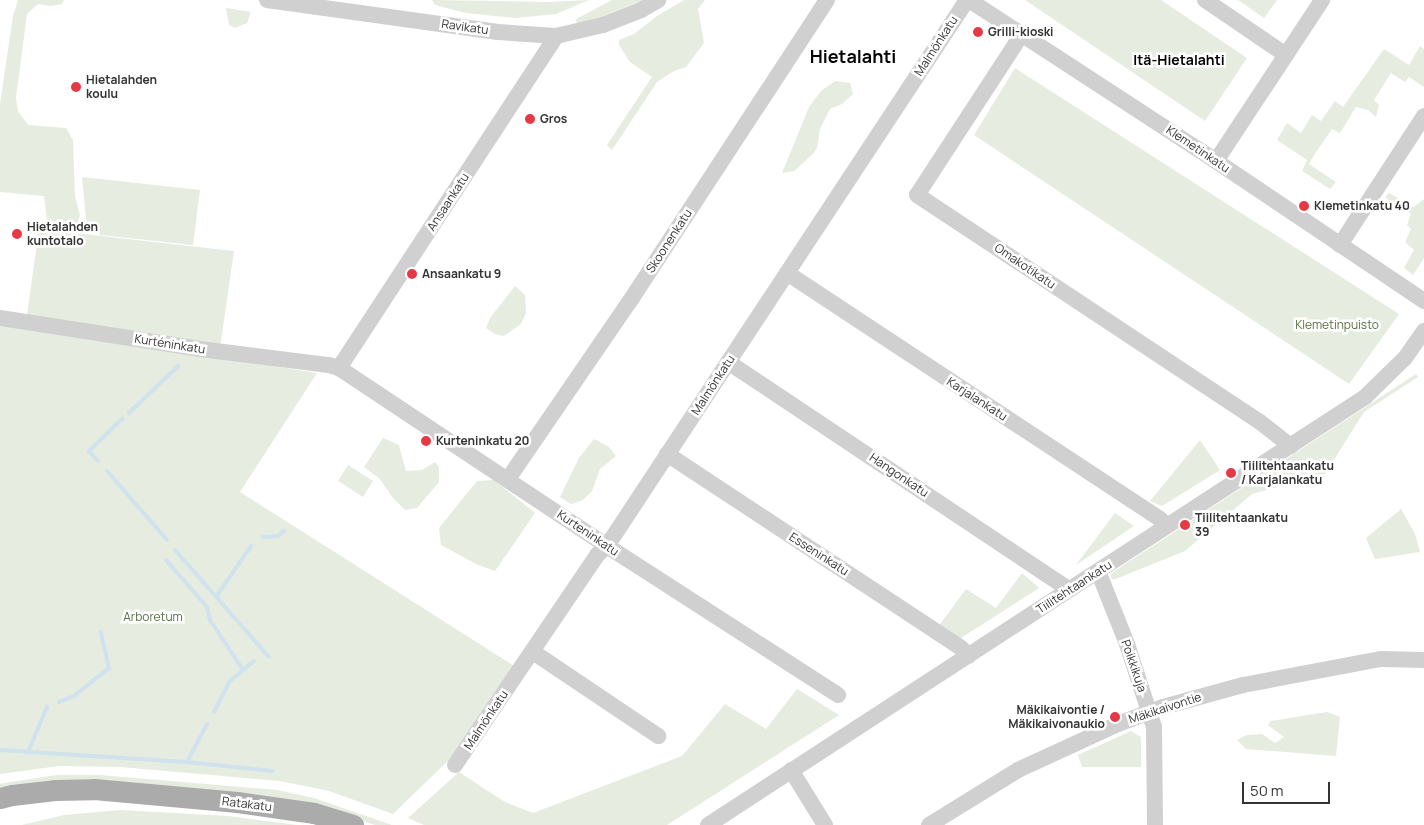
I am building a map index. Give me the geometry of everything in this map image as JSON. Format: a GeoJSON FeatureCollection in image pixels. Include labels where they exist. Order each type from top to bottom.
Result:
{"type":"FeatureCollection","features":[{"type":"Feature","properties":{"kind":"main road","name":"Ratakatu"},"geometry":{"type":"LineString","coordinates":[[0,798],[12,794],[94,789],[237,802],[314,813],[353,825]]}},
{"type":"Feature","properties":{"kind":"main road","name":"Ratakatu"},"geometry":{"type":"LineString","coordinates":[[0,813],[68,796],[140,794]]}},
{"type":"Feature","properties":{"kind":"street","name":"Ravikatu"},"geometry":{"type":"LineString","coordinates":[[267,0],[498,32],[556,36],[603,25],[641,10],[658,0]]}},
{"type":"Feature","properties":{"kind":"street","name":"Skoonenkatu"},"geometry":{"type":"LineString","coordinates":[[508,479],[635,293],[827,0]]}},
{"type":"Feature","properties":{"kind":"street","name":"Klemetinkatu"},"geometry":{"type":"LineString","coordinates":[[968,0],[1216,161],[1424,301]]}},
{"type":"Feature","properties":{"kind":"street","name":"Malmönkatu"},"geometry":{"type":"LineString","coordinates":[[455,765],[597,555],[606,546],[968,0]]}},
{"type":"Feature","properties":{"kind":"street"},"geometry":{"type":"LineString","coordinates":[[1205,0],[1286,55]]}},
{"type":"Feature","properties":{"kind":"street"},"geometry":{"type":"LineString","coordinates":[[1216,161],[1322,0]]}},
{"type":"Feature","properties":{"kind":"street","name":"Omakotikatu"},"geometry":{"type":"LineString","coordinates":[[1022,34],[917,194],[1260,422],[1292,446]]}},
{"type":"Feature","properties":{"kind":"street","name":"Ansaankatu"},"geometry":{"type":"LineString","coordinates":[[340,368],[556,36]]}},
{"type":"Feature","properties":{"kind":"street"},"geometry":{"type":"LineString","coordinates":[[1340,245],[1424,116]]}},
{"type":"Feature","properties":{"kind":"street","name":"Karjalankatu"},"geometry":{"type":"LineString","coordinates":[[787,273],[1160,519],[1166,526]]}},
{"type":"Feature","properties":{"kind":"street","name":"Kurténinkatu"},"geometry":{"type":"LineString","coordinates":[[0,318],[200,349],[340,368]]}},
{"type":"Feature","properties":{"kind":"street","name":"Tiilitehtaankatu"},"geometry":{"type":"LineString","coordinates":[[708,825],[1365,397],[1405,358],[1424,332]]}},
{"type":"Feature","properties":{"kind":"street","name":"Hangonkatu"},"geometry":{"type":"LineString","coordinates":[[728,362],[1070,589]]}},
{"type":"Feature","properties":{"kind":"street","name":"Kurteninkatu"},"geometry":{"type":"LineString","coordinates":[[340,368],[606,546],[838,695]]}},
{"type":"Feature","properties":{"kind":"street","name":"Esseninkatu"},"geometry":{"type":"LineString","coordinates":[[667,454],[961,648],[969,656]]}},
{"type":"Feature","properties":{"kind":"street","name":"Poikkikuja"},"geometry":{"type":"LineString","coordinates":[[1098,571],[1127,644],[1154,727],[1155,825]]}},
{"type":"Feature","properties":{"kind":"street"},"geometry":{"type":"LineString","coordinates":[[533,652],[658,736]]}},
{"type":"Feature","properties":{"kind":"street","name":"Mäkikaivontie"},"geometry":{"type":"LineString","coordinates":[[929,825],[1018,770],[1118,724],[1194,697],[1252,683],[1381,660],[1424,660]]}},
{"type":"Feature","properties":{"kind":"street"},"geometry":{"type":"LineString","coordinates":[[791,770],[825,825]]}},
{"type":"Feature","properties":{"kind":"green space"},"geometry":{"type":"Polygon","coordinates":[[[18,0],[64,0],[62,4],[51,6],[38,4],[27,14],[16,98],[18,111],[28,125],[66,128],[73,140],[75,196],[80,216],[77,223],[69,225],[47,221],[44,196],[0,192],[0,104],[13,16],[18,0]]]}},
{"type":"Feature","properties":{"kind":"green space"},"geometry":{"type":"Polygon","coordinates":[[[432,0],[551,2],[589,0],[556,14],[516,18],[466,13],[435,5],[432,0]]]}},
{"type":"Feature","properties":{"kind":"green space"},"geometry":{"type":"Polygon","coordinates":[[[612,0],[643,0],[601,17],[577,24],[576,19],[612,0]]]}},
{"type":"Feature","properties":{"kind":"green space"},"geometry":{"type":"Polygon","coordinates":[[[684,0],[705,0],[698,9],[704,43],[686,67],[674,71],[657,82],[612,150],[607,145],[652,77],[630,62],[619,45],[619,40],[634,34],[657,16],[684,0]]]}},
{"type":"Feature","properties":{"kind":"green space"},"geometry":{"type":"Polygon","coordinates":[[[1025,0],[1161,0],[1247,58],[1205,121],[1025,0]]]}},
{"type":"Feature","properties":{"kind":"green space"},"geometry":{"type":"Polygon","coordinates":[[[1238,0],[1277,0],[1264,18],[1238,0]]]}},
{"type":"Feature","properties":{"kind":"green space"},"geometry":{"type":"Polygon","coordinates":[[[226,8],[251,12],[247,23],[235,28],[229,25],[226,8]]]}},
{"type":"Feature","properties":{"kind":"green space"},"geometry":{"type":"Polygon","coordinates":[[[1420,46],[1424,49],[1424,87],[1409,77],[1405,82],[1391,73],[1374,100],[1379,105],[1376,117],[1368,110],[1356,107],[1340,133],[1332,129],[1314,155],[1309,164],[1336,182],[1330,189],[1302,171],[1307,160],[1277,140],[1287,123],[1301,133],[1312,115],[1321,121],[1335,101],[1343,107],[1384,49],[1409,65],[1420,46]]]}},
{"type":"Feature","properties":{"kind":"green space","name":"Klemetinpuisto"},"geometry":{"type":"Polygon","coordinates":[[[1015,68],[1399,314],[1349,384],[974,135],[1015,68]]]}},
{"type":"Feature","properties":{"kind":"green space"},"geometry":{"type":"Polygon","coordinates":[[[835,81],[850,83],[853,94],[842,104],[830,109],[820,129],[817,148],[814,153],[794,171],[782,173],[809,107],[821,91],[835,81]]]}},
{"type":"Feature","properties":{"kind":"green space"},"geometry":{"type":"Polygon","coordinates":[[[82,177],[200,190],[193,245],[100,235],[86,220],[82,177]]]}},
{"type":"Feature","properties":{"kind":"green space"},"geometry":{"type":"Polygon","coordinates":[[[1389,193],[1414,207],[1424,199],[1424,258],[1413,275],[1404,268],[1414,250],[1405,242],[1411,229],[1407,225],[1411,214],[1385,197],[1389,193]]]}},
{"type":"Feature","properties":{"kind":"green space"},"geometry":{"type":"Polygon","coordinates":[[[39,229],[234,251],[220,348],[27,315],[39,229]]]}},
{"type":"Feature","properties":{"kind":"green space"},"geometry":{"type":"Polygon","coordinates":[[[515,286],[525,295],[526,313],[521,324],[504,336],[495,334],[486,328],[490,318],[515,286]]]}},
{"type":"Feature","properties":{"kind":"green space","name":"Arboretum"},"geometry":{"type":"Polygon","coordinates":[[[0,323],[317,373],[240,492],[516,667],[455,754],[393,814],[329,791],[280,781],[121,767],[59,766],[0,774],[0,323]]]}},
{"type":"Feature","properties":{"kind":"green space"},"geometry":{"type":"Polygon","coordinates":[[[1416,374],[1418,377],[1364,412],[1325,474],[1252,494],[1185,551],[1113,580],[1110,576],[1113,572],[1416,374]]]}},
{"type":"Feature","properties":{"kind":"green space"},"geometry":{"type":"Polygon","coordinates":[[[383,438],[399,445],[406,471],[422,470],[435,462],[439,467],[439,482],[417,508],[405,510],[393,498],[379,478],[364,467],[383,438]]]}},
{"type":"Feature","properties":{"kind":"green space"},"geometry":{"type":"Polygon","coordinates":[[[594,439],[609,447],[616,456],[600,469],[592,491],[583,500],[571,504],[560,497],[579,458],[594,439]]]}},
{"type":"Feature","properties":{"kind":"green space"},"geometry":{"type":"Polygon","coordinates":[[[1200,440],[1220,470],[1162,506],[1150,501],[1200,440]]]}},
{"type":"Feature","properties":{"kind":"green space"},"geometry":{"type":"Polygon","coordinates":[[[348,465],[373,481],[363,497],[338,481],[348,465]]]}},
{"type":"Feature","properties":{"kind":"green space"},"geometry":{"type":"Polygon","coordinates":[[[494,480],[535,513],[495,571],[476,564],[441,545],[439,528],[477,481],[494,480]]]}},
{"type":"Feature","properties":{"kind":"green space"},"geometry":{"type":"Polygon","coordinates":[[[1401,509],[1415,534],[1420,552],[1375,559],[1366,538],[1401,509]]]}},
{"type":"Feature","properties":{"kind":"green space"},"geometry":{"type":"Polygon","coordinates":[[[1115,513],[1134,526],[1076,565],[1115,513]]]}},
{"type":"Feature","properties":{"kind":"green space"},"geometry":{"type":"Polygon","coordinates":[[[1022,573],[1039,588],[958,640],[938,627],[966,589],[996,608],[1022,573]]]}},
{"type":"Feature","properties":{"kind":"green space"},"geometry":{"type":"Polygon","coordinates":[[[797,689],[839,715],[667,825],[424,825],[408,818],[459,772],[505,802],[533,813],[682,756],[725,704],[766,729],[797,689]]]}},
{"type":"Feature","properties":{"kind":"green space"},"geometry":{"type":"Polygon","coordinates":[[[1327,712],[1340,717],[1336,756],[1246,749],[1237,740],[1247,735],[1262,734],[1275,743],[1284,737],[1268,725],[1271,721],[1327,712]]]}},
{"type":"Feature","properties":{"kind":"green space"},"geometry":{"type":"Polygon","coordinates":[[[1131,731],[1141,737],[1141,767],[1082,767],[1078,755],[1131,731]]]}},
{"type":"Feature","properties":{"kind":"green space"},"geometry":{"type":"Polygon","coordinates":[[[57,775],[100,775],[277,790],[314,798],[392,825],[375,825],[304,803],[0,791],[0,784],[57,775]]]}},
{"type":"Feature","properties":{"kind":"green space"},"geometry":{"type":"Polygon","coordinates":[[[120,810],[228,816],[297,825],[22,825],[64,815],[120,810]]]}},
{"type":"Feature","properties":{"kind":"waterway"},"geometry":{"type":"LineString","coordinates":[[129,413],[178,366]]}},
{"type":"Feature","properties":{"kind":"waterway"},"geometry":{"type":"LineString","coordinates":[[98,461],[89,451],[123,418]]}},
{"type":"Feature","properties":{"kind":"waterway"},"geometry":{"type":"LineString","coordinates":[[107,471],[167,540]]}},
{"type":"Feature","properties":{"kind":"waterway"},"geometry":{"type":"LineString","coordinates":[[263,537],[278,536],[284,531]]}},
{"type":"Feature","properties":{"kind":"waterway"},"geometry":{"type":"LineString","coordinates":[[216,597],[251,546]]}},
{"type":"Feature","properties":{"kind":"waterway"},"geometry":{"type":"LineString","coordinates":[[175,550],[269,657]]}},
{"type":"Feature","properties":{"kind":"waterway"},"geometry":{"type":"LineString","coordinates":[[166,560],[207,607],[210,620],[243,670]]}},
{"type":"Feature","properties":{"kind":"waterway"},"geometry":{"type":"LineString","coordinates":[[59,702],[74,696],[109,668],[101,632]]}},
{"type":"Feature","properties":{"kind":"waterway"},"geometry":{"type":"LineString","coordinates":[[214,712],[230,681],[254,661]]}},
{"type":"Feature","properties":{"kind":"waterway"},"geometry":{"type":"LineString","coordinates":[[28,752],[47,707]]}},
{"type":"Feature","properties":{"kind":"waterway"},"geometry":{"type":"LineString","coordinates":[[187,762],[207,724]]}},
{"type":"Feature","properties":{"kind":"waterway"},"geometry":{"type":"LineString","coordinates":[[0,750],[187,762],[273,771]]}},
{"type":"Feature","properties":{"kind":"place","name":"Grilli-kioski"},"geometry":{"type":"Point","coordinates":[978,32]}},
{"type":"Feature","properties":{"kind":"place","name":"Hietalahden koulu"},"geometry":{"type":"Point","coordinates":[76,87]}},
{"type":"Feature","properties":{"kind":"place","name":"Gros"},"geometry":{"type":"Point","coordinates":[530,119]}},
{"type":"Feature","properties":{"kind":"place","name":"Klemetinkatu 40"},"geometry":{"type":"Point","coordinates":[1304,206]}},
{"type":"Feature","properties":{"kind":"place","name":"Hietalahden kuntotalo"},"geometry":{"type":"Point","coordinates":[17,234]}},
{"type":"Feature","properties":{"kind":"place","name":"Ansaankatu 9"},"geometry":{"type":"Point","coordinates":[412,274]}},
{"type":"Feature","properties":{"kind":"place","name":"Kurteninkatu 20"},"geometry":{"type":"Point","coordinates":[426,441]}},
{"type":"Feature","properties":{"kind":"place","name":"Tiilitehtaankatu / Karjalankatu"},"geometry":{"type":"Point","coordinates":[1231,473]}},
{"type":"Feature","properties":{"kind":"place","name":"Tiilitehtaankatu 39"},"geometry":{"type":"Point","coordinates":[1185,525]}},
{"type":"Feature","properties":{"kind":"place","name":"Mäkikaivontie / Mäkikaivonaukio"},"geometry":{"type":"Point","coordinates":[1115,717]}},
{"type":"Feature","properties":{"kind":"district","name":"Hietalahti"},"geometry":{"type":"Point","coordinates":[853,56]}},
{"type":"Feature","properties":{"kind":"district","name":"Itä-Hietalahti"},"geometry":{"type":"Point","coordinates":[1179,60]}}]}
